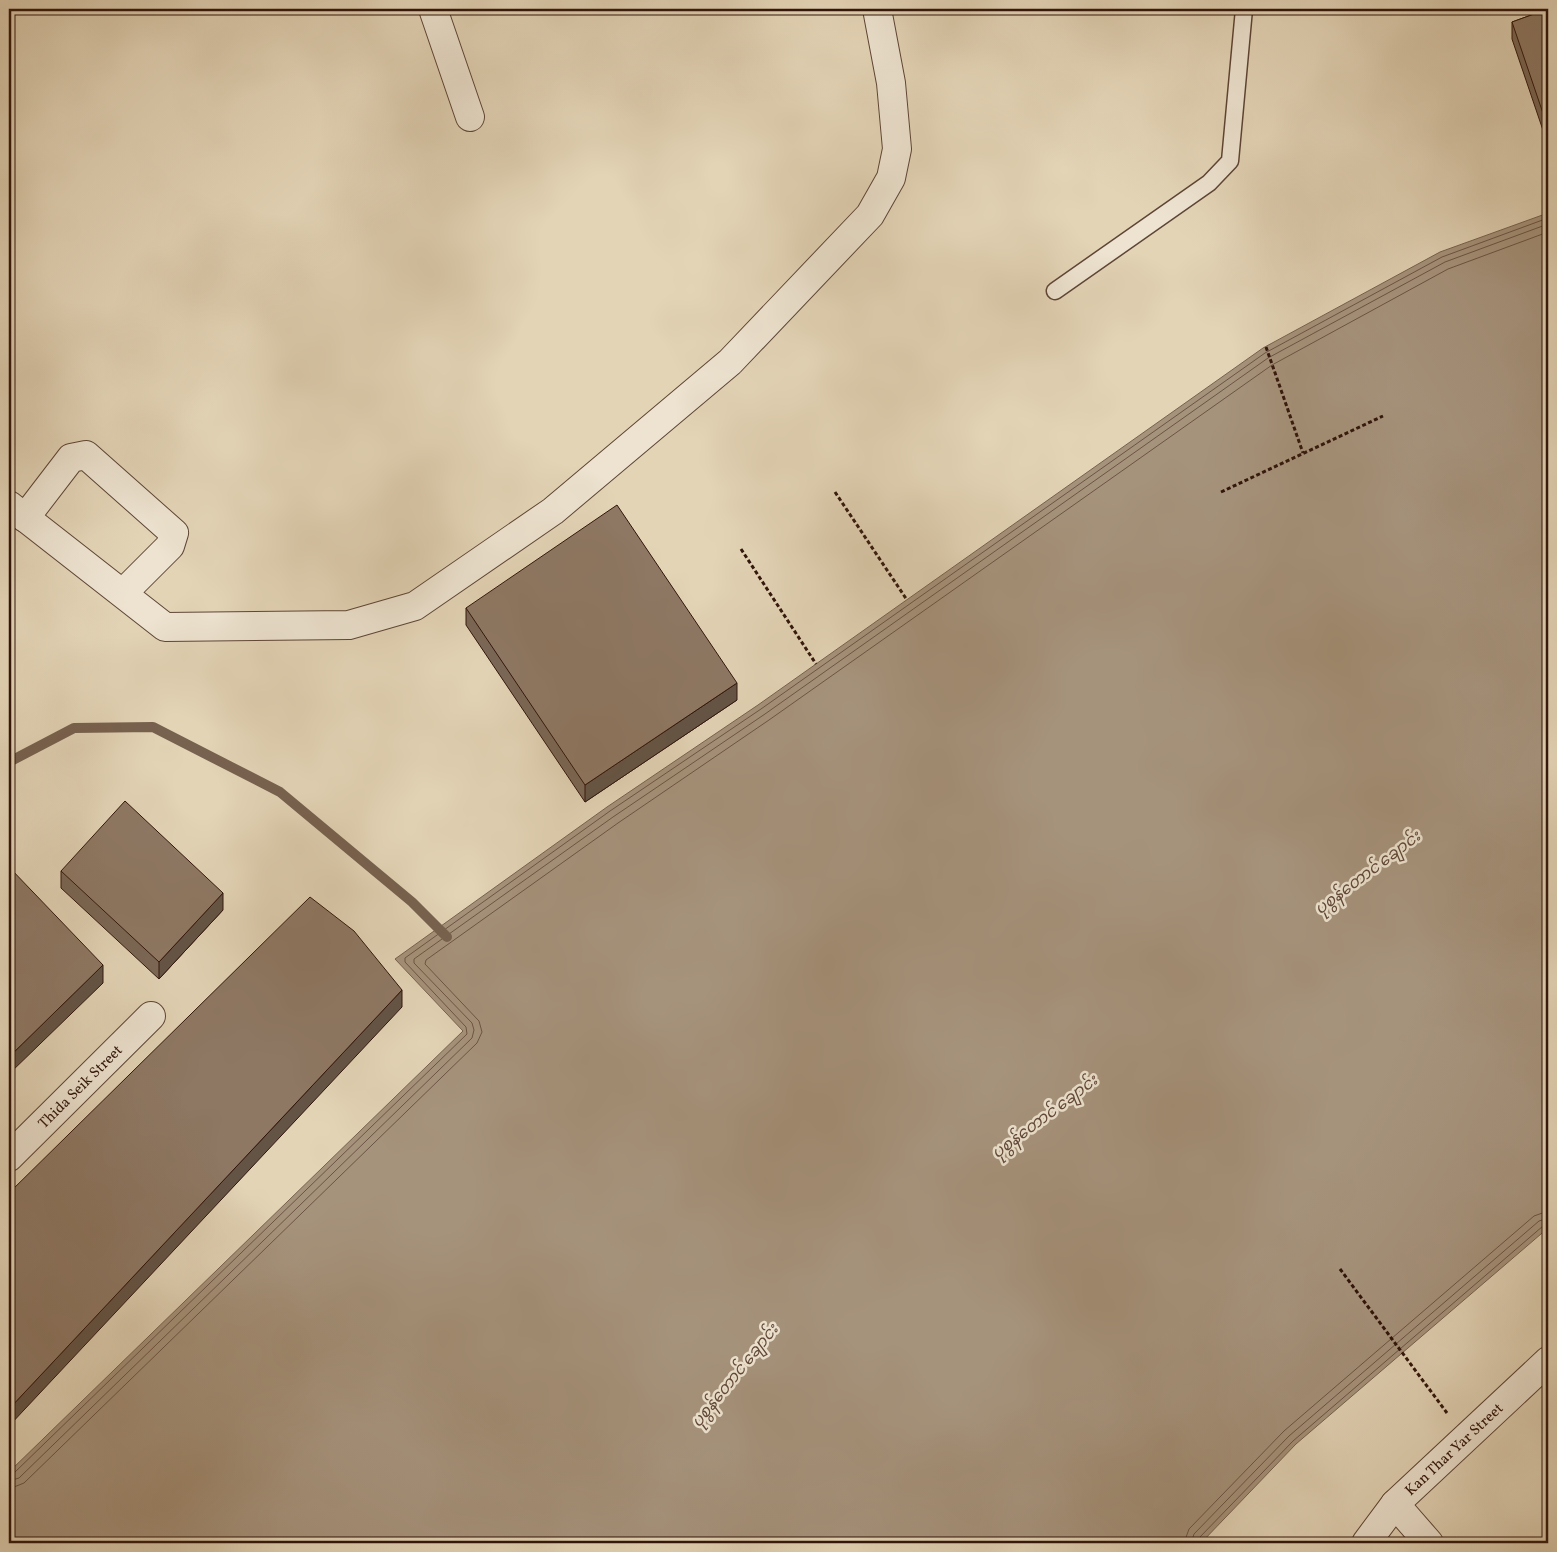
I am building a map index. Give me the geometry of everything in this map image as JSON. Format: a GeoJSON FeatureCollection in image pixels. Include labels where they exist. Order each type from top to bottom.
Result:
{"type":"FeatureCollection","features":[{"type":"Feature","properties":{"kind":"street"},"geometry":{"type":"LineString","coordinates":[[433,9],[470,118]]}},
{"type":"Feature","properties":{"kind":"street"},"geometry":{"type":"LineString","coordinates":[[123,594],[170,546],[174,533],[86,455],[71,458],[17,512],[165,627],[349,625],[415,606],[553,511],[730,362],[870,215],[891,178],[897,149],[891,83],[876,9]]}},
{"type":"Feature","properties":{"kind":"street","name":"Thida Seik Street"},"geometry":{"type":"LineString","coordinates":[[9,1157],[151,1016]]}},
{"type":"Feature","properties":{"kind":"street","name":"Kan Thar Yar Street"},"geometry":{"type":"LineString","coordinates":[[1366,1543],[1395,1504],[1548,1361]]}},
{"type":"Feature","properties":{"kind":"street"},"geometry":{"type":"LineString","coordinates":[[1395,1504],[1429,1543]]}},
{"type":"Feature","properties":{"kind":"lane"},"geometry":{"type":"LineString","coordinates":[[1055,291],[1209,183],[1230,161],[1244,9]]}},
{"type":"Feature","properties":{"kind":"path"},"geometry":{"type":"LineString","coordinates":[[1266,347],[1303,453]]}},
{"type":"Feature","properties":{"kind":"path"},"geometry":{"type":"LineString","coordinates":[[1221,492],[1383,416]]}},
{"type":"Feature","properties":{"kind":"path"},"geometry":{"type":"LineString","coordinates":[[835,492],[907,600]]}},
{"type":"Feature","properties":{"kind":"path"},"geometry":{"type":"LineString","coordinates":[[741,549],[816,664]]}},
{"type":"Feature","properties":{"kind":"path"},"geometry":{"type":"LineString","coordinates":[[1340,1269],[1466,1438]]}},
{"type":"Feature","properties":{"kind":"water","name":"ပုစွန်တောင် ချောင်း"},"geometry":{"type":"Polygon","coordinates":[[[1548,213],[1548,1228],[1296,1444],[1201,1543],[9,1543],[9,1472],[463,1031],[395,959],[607,807],[758,705],[1263,348],[1440,252],[1548,213]]]}},
{"type":"Feature","properties":{"kind":"building"},"geometry":{"type":"Polygon","coordinates":[[[1548,9],[1548,128],[1512,22],[1548,9]]]}},
{"type":"Feature","properties":{"kind":"building"},"geometry":{"type":"Polygon","coordinates":[[[617,505],[737,683],[585,785],[466,608],[617,505]]]}},
{"type":"Feature","properties":{"kind":"building"},"geometry":{"type":"Polygon","coordinates":[[[125,801],[223,893],[159,962],[61,871],[125,801]]]}},
{"type":"Feature","properties":{"kind":"building"},"geometry":{"type":"Polygon","coordinates":[[[9,867],[103,965],[9,1057],[9,867]]]}},
{"type":"Feature","properties":{"kind":"building"},"geometry":{"type":"Polygon","coordinates":[[[310,897],[354,931],[402,990],[9,1409],[9,1193],[310,897]]]}},
{"type":"Feature","properties":{"kind":"waterway"},"geometry":{"type":"LineString","coordinates":[[9,762],[74,728],[153,727],[280,792],[412,902],[447,937]]}}]}
